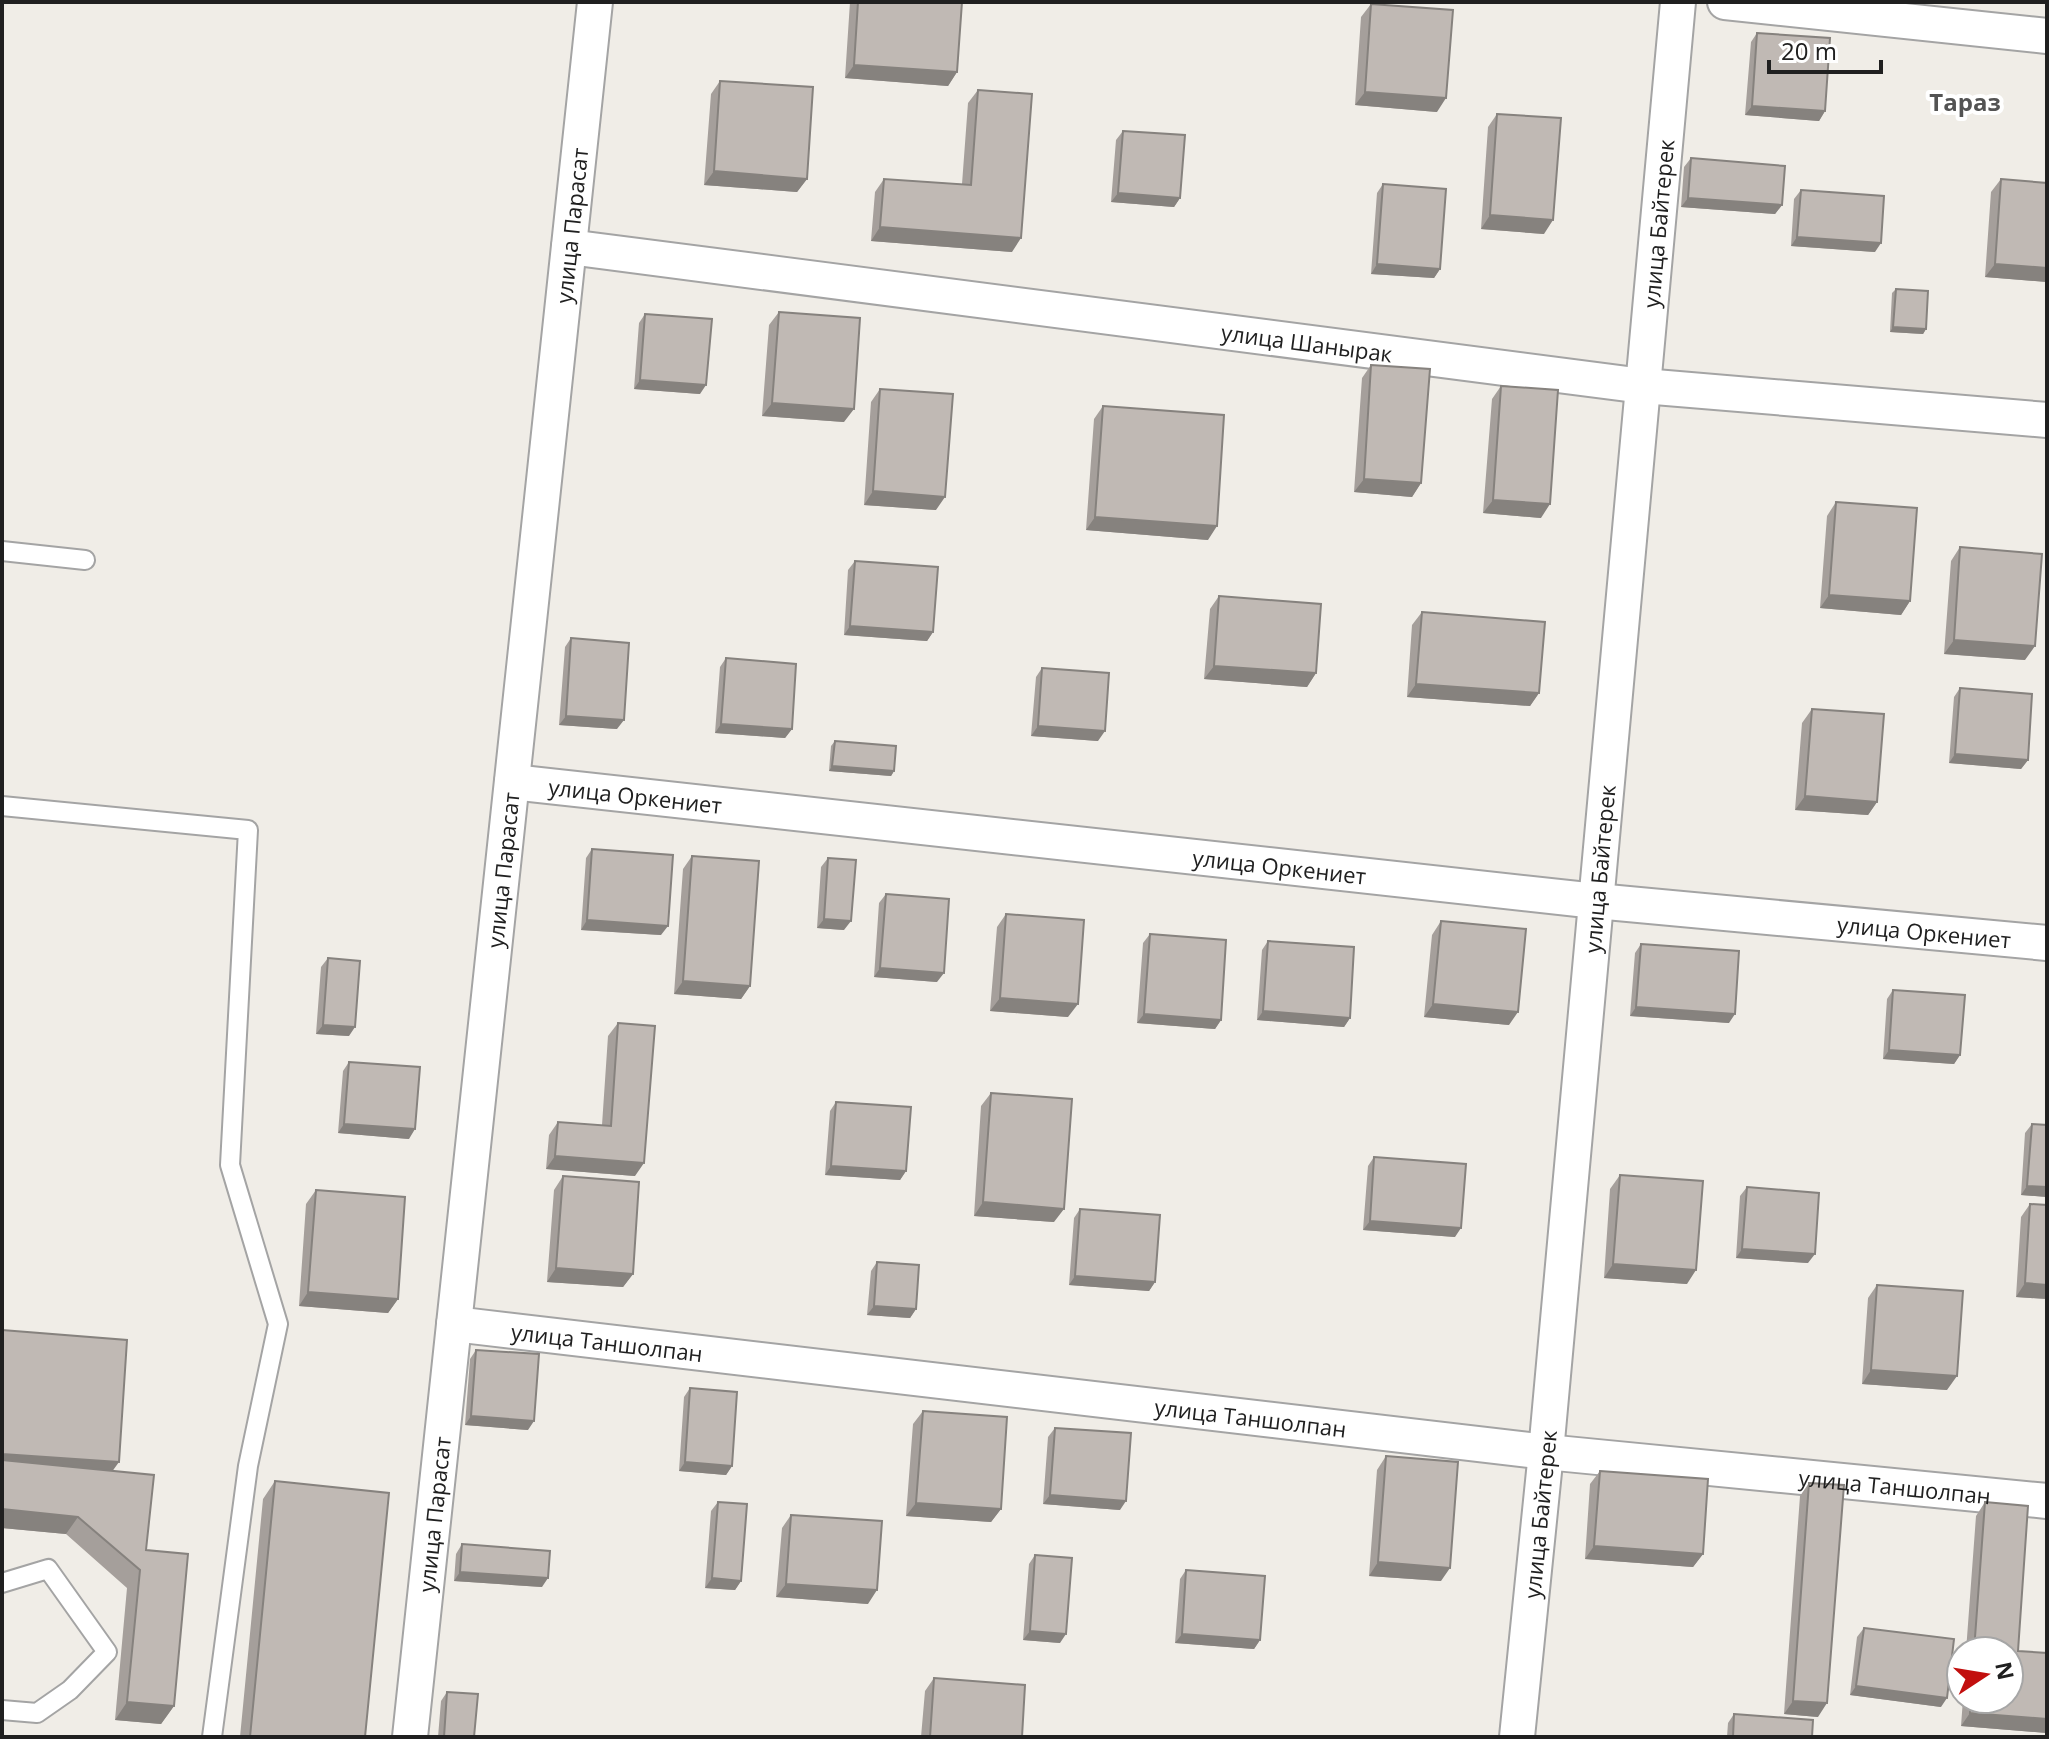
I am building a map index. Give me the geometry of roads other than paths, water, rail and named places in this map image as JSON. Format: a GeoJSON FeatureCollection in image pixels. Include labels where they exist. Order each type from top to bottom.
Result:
{"type":"FeatureCollection","features":[{"type":"Feature","properties":{"kind":"street","name":"улица Парасат"},"geometry":{"type":"LineString","coordinates":[[410,1737],[595,2]]}},
{"type":"Feature","properties":{"kind":"street","name":"улица Байтерек"},"geometry":{"type":"LineString","coordinates":[[1517,1737],[1546,1452],[1678,2]]}},
{"type":"Feature","properties":{"kind":"street"},"geometry":{"type":"LineString","coordinates":[[1725,2],[2047,36]]}},
{"type":"Feature","properties":{"kind":"street","name":"улица Шанырак"},"geometry":{"type":"LineString","coordinates":[[569,247],[1643,386],[2047,420]]}},
{"type":"Feature","properties":{"kind":"street","name":"улица Оркениет"},"geometry":{"type":"LineString","coordinates":[[512,782],[1596,901],[2047,943]]}},
{"type":"Feature","properties":{"kind":"street","name":"улица Таншолпан"},"geometry":{"type":"LineString","coordinates":[[454,1324],[1546,1452],[2047,1501]]}},
{"type":"Feature","properties":{"kind":"lane"},"geometry":{"type":"LineString","coordinates":[[2,551],[85,560]]}},
{"type":"Feature","properties":{"kind":"lane"},"geometry":{"type":"LineString","coordinates":[[2,806],[248,830],[230,1165],[278,1324],[248,1466],[212,1737]]}},
{"type":"Feature","properties":{"kind":"lane"},"geometry":{"type":"LineString","coordinates":[[2,1583],[48,1569],[107,1652],[70,1690],[37,1713],[2,1710]]}},
{"type":"Feature","properties":{"kind":"district","name":"Тараз"},"geometry":{"type":"Point","coordinates":[1965,101]}}]}
